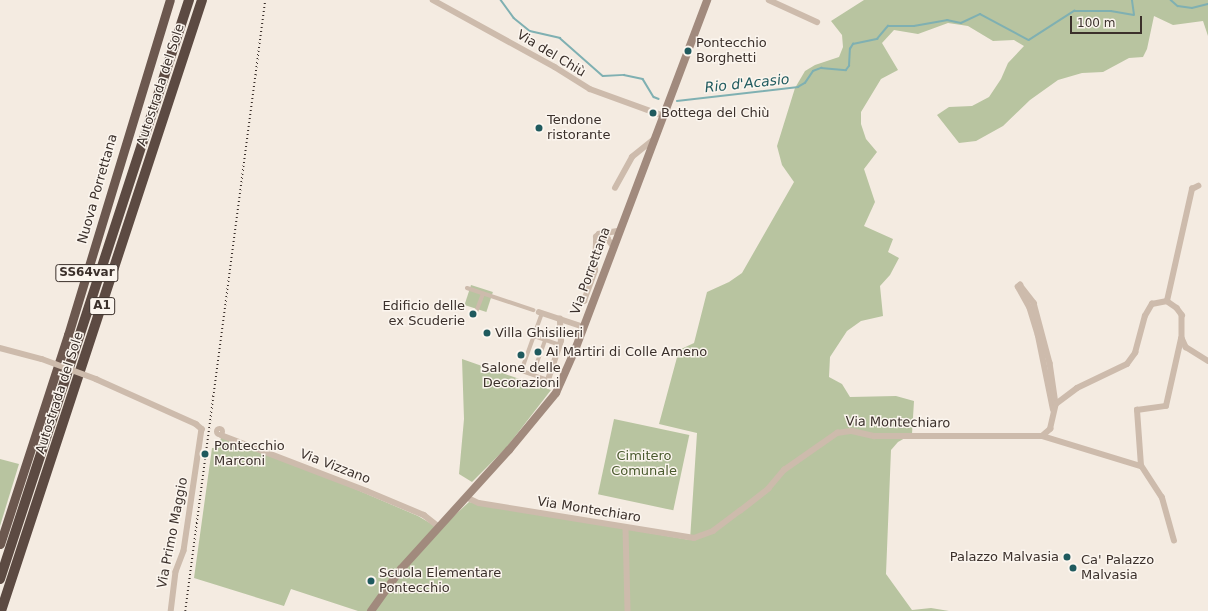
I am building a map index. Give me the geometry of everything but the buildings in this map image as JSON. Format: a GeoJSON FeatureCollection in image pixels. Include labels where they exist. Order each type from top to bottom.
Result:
{"type":"FeatureCollection","features":[{"type":"Feature","properties":{"kind":"highway","name":"Nuova Porrettana"},"geometry":{"type":"LineString","coordinates":[[0,544],[68,335],[170,0]]}},
{"type":"Feature","properties":{"kind":"highway","name":"Autostrada del Sole"},"geometry":{"type":"LineString","coordinates":[[0,579],[189,0]]}},
{"type":"Feature","properties":{"kind":"highway","name":"Autostrada del Sole"},"geometry":{"type":"LineString","coordinates":[[1,611],[202,0]]}},
{"type":"Feature","properties":{"kind":"main road","name":"Via Porrettana"},"geometry":{"type":"LineString","coordinates":[[371,611],[401,568],[466,497],[556,393],[584,327],[612,242],[619,231],[707,0]]}},
{"type":"Feature","properties":{"kind":"street","name":"Via del Chiù"},"geometry":{"type":"LineString","coordinates":[[433,0],[555,67],[590,89],[664,116]]}},
{"type":"Feature","properties":{"kind":"street"},"geometry":{"type":"LineString","coordinates":[[769,0],[817,22]]}},
{"type":"Feature","properties":{"kind":"street"},"geometry":{"type":"LineString","coordinates":[[615,188],[632,157],[654,139]]}},
{"type":"Feature","properties":{"kind":"street"},"geometry":{"type":"LineString","coordinates":[[1167,301],[1192,189],[1198,186]]}},
{"type":"Feature","properties":{"kind":"street"},"geometry":{"type":"LineString","coordinates":[[579,304],[584,301],[595,271],[595,242],[599,234],[619,231]]}},
{"type":"Feature","properties":{"kind":"street"},"geometry":{"type":"LineString","coordinates":[[595,251],[601,239],[612,242]]}},
{"type":"Feature","properties":{"kind":"street"},"geometry":{"type":"LineString","coordinates":[[1053,410],[1038,336],[1030,309],[1018,287],[1020,284],[1034,303],[1050,363],[1056,404]]}},
{"type":"Feature","properties":{"kind":"street"},"geometry":{"type":"LineString","coordinates":[[467,288],[533,310]]}},
{"type":"Feature","properties":{"kind":"street"},"geometry":{"type":"LineString","coordinates":[[476,312],[483,294]]}},
{"type":"Feature","properties":{"kind":"street"},"geometry":{"type":"LineString","coordinates":[[1167,301],[1182,316],[1182,338],[1166,406],[1137,410],[1141,466],[1162,498],[1174,541]]}},
{"type":"Feature","properties":{"kind":"street"},"geometry":{"type":"LineString","coordinates":[[1042,436],[1050,429],[1053,410],[1056,404],[1077,388],[1127,364],[1135,353],[1145,316],[1152,304],[1167,301]]}},
{"type":"Feature","properties":{"kind":"street"},"geometry":{"type":"LineString","coordinates":[[560,319],[560,345],[548,380],[521,369],[534,336],[540,313],[560,319],[584,327]]}},
{"type":"Feature","properties":{"kind":"street"},"geometry":{"type":"LineString","coordinates":[[534,336],[560,345]]}},
{"type":"Feature","properties":{"kind":"street"},"geometry":{"type":"LineString","coordinates":[[1182,338],[1186,347],[1208,361]]}},
{"type":"Feature","properties":{"kind":"street"},"geometry":{"type":"LineString","coordinates":[[535,368],[545,340]]}},
{"type":"Feature","properties":{"kind":"street","name":"Via Primo Maggio"},"geometry":{"type":"LineString","coordinates":[[0,348],[42,359],[96,379],[196,424],[202,429],[184,551],[176,572],[170,611]]}},
{"type":"Feature","properties":{"kind":"street","name":"Via Montechiaro"},"geometry":{"type":"LineString","coordinates":[[466,497],[478,503],[694,538],[713,531],[768,489],[784,470],[837,433],[852,431],[874,436],[1042,436],[1141,466]]}},
{"type":"Feature","properties":{"kind":"street","name":"Via Vizzano"},"geometry":{"type":"LineString","coordinates":[[224,435],[424,515],[438,526]]}},
{"type":"Feature","properties":{"kind":"street"},"geometry":{"type":"LineString","coordinates":[[626,528],[628,611]]}},
{"type":"Feature","properties":{"kind":"green space"},"geometry":{"type":"Polygon","coordinates":[[[864,0],[1208,0],[1208,36],[1203,21],[1173,25],[1154,16],[1147,49],[1143,57],[1129,58],[1103,72],[1082,73],[1058,80],[1030,100],[1003,126],[976,141],[959,143],[937,115],[949,107],[972,106],[989,97],[1001,79],[1008,63],[1024,46],[1014,40],[993,41],[968,26],[948,23],[918,34],[894,30],[882,43],[898,70],[881,79],[861,112],[861,124],[866,139],[877,152],[864,169],[875,202],[864,226],[893,239],[888,252],[899,258],[890,275],[880,286],[883,316],[861,321],[847,331],[830,357],[829,377],[842,384],[850,397],[896,396],[914,401],[912,434],[898,442],[891,450],[886,574],[912,610],[931,608],[949,611],[358,611],[291,589],[284,606],[194,578],[212,448],[219,448],[221,437],[348,486],[418,516],[440,529],[469,502],[690,540],[697,433],[659,424],[679,350],[694,343],[707,292],[729,282],[742,273],[794,182],[782,165],[777,146],[795,88],[805,71],[815,65],[839,57],[843,47],[842,35],[831,21],[864,0]]]}},
{"type":"Feature","properties":{"kind":"green space"},"geometry":{"type":"Polygon","coordinates":[[[471,285],[493,292],[486,312],[465,305],[471,285]]]}},
{"type":"Feature","properties":{"kind":"green space"},"geometry":{"type":"Polygon","coordinates":[[[462,359],[551,390],[506,448],[472,482],[459,474],[464,419],[462,359]]]}},
{"type":"Feature","properties":{"kind":"green space","name":"Cimitero Comunale"},"geometry":{"type":"Polygon","coordinates":[[[614,419],[689,435],[673,510],[598,494],[614,419]]]}},
{"type":"Feature","properties":{"kind":"green space"},"geometry":{"type":"Polygon","coordinates":[[[0,459],[19,464],[0,526],[0,459]]]}},
{"type":"Feature","properties":{"kind":"waterway","name":"Rio d'Acasio"},"geometry":{"type":"LineString","coordinates":[[501,0],[514,18],[530,31],[560,38],[603,76],[624,75],[643,79],[654,97],[659,99]]}},
{"type":"Feature","properties":{"kind":"waterway","name":"Rio d'Acasio"},"geometry":{"type":"LineString","coordinates":[[677,101],[798,87],[805,83],[813,71],[821,68],[846,70],[849,66],[850,49],[853,44],[877,39],[888,26],[914,26],[947,20],[961,23],[980,14],[1029,40],[1074,11],[1111,11],[1134,15],[1132,0]]}},
{"type":"Feature","properties":{"kind":"waterway","name":"Rio d'Acasio"},"geometry":{"type":"LineString","coordinates":[[1171,0],[1178,6],[1192,8],[1208,4]]}},
{"type":"Feature","properties":{"kind":"railway"},"geometry":{"type":"LineString","coordinates":[[185,611],[265,0]]}},
{"type":"Feature","properties":{"kind":"place","name":"Pontecchio Borghetti"},"geometry":{"type":"Point","coordinates":[688,51]}},
{"type":"Feature","properties":{"kind":"place","name":"Bottega del Chiù"},"geometry":{"type":"Point","coordinates":[653,113]}},
{"type":"Feature","properties":{"kind":"place","name":"Tendone ristorante"},"geometry":{"type":"Point","coordinates":[539,128]}},
{"type":"Feature","properties":{"kind":"place","name":"Edificio delle ex Scuderie"},"geometry":{"type":"Point","coordinates":[473,314]}},
{"type":"Feature","properties":{"kind":"place","name":"Villa Ghisilieri"},"geometry":{"type":"Point","coordinates":[487,333]}},
{"type":"Feature","properties":{"kind":"place","name":"Ai Martiri di Colle Ameno"},"geometry":{"type":"Point","coordinates":[538,352]}},
{"type":"Feature","properties":{"kind":"place","name":"Salone delle Decorazioni"},"geometry":{"type":"Point","coordinates":[521,355]}},
{"type":"Feature","properties":{"kind":"place","name":"Pontecchio Marconi"},"geometry":{"type":"Point","coordinates":[205,454]}},
{"type":"Feature","properties":{"kind":"place","name":"Palazzo Malvasia"},"geometry":{"type":"Point","coordinates":[1067,557]}},
{"type":"Feature","properties":{"kind":"place","name":"Ca' Palazzo Malvasia"},"geometry":{"type":"Point","coordinates":[1073,568]}},
{"type":"Feature","properties":{"kind":"place","name":"Scuola Elementare Pontecchio"},"geometry":{"type":"Point","coordinates":[371,581]}}]}
